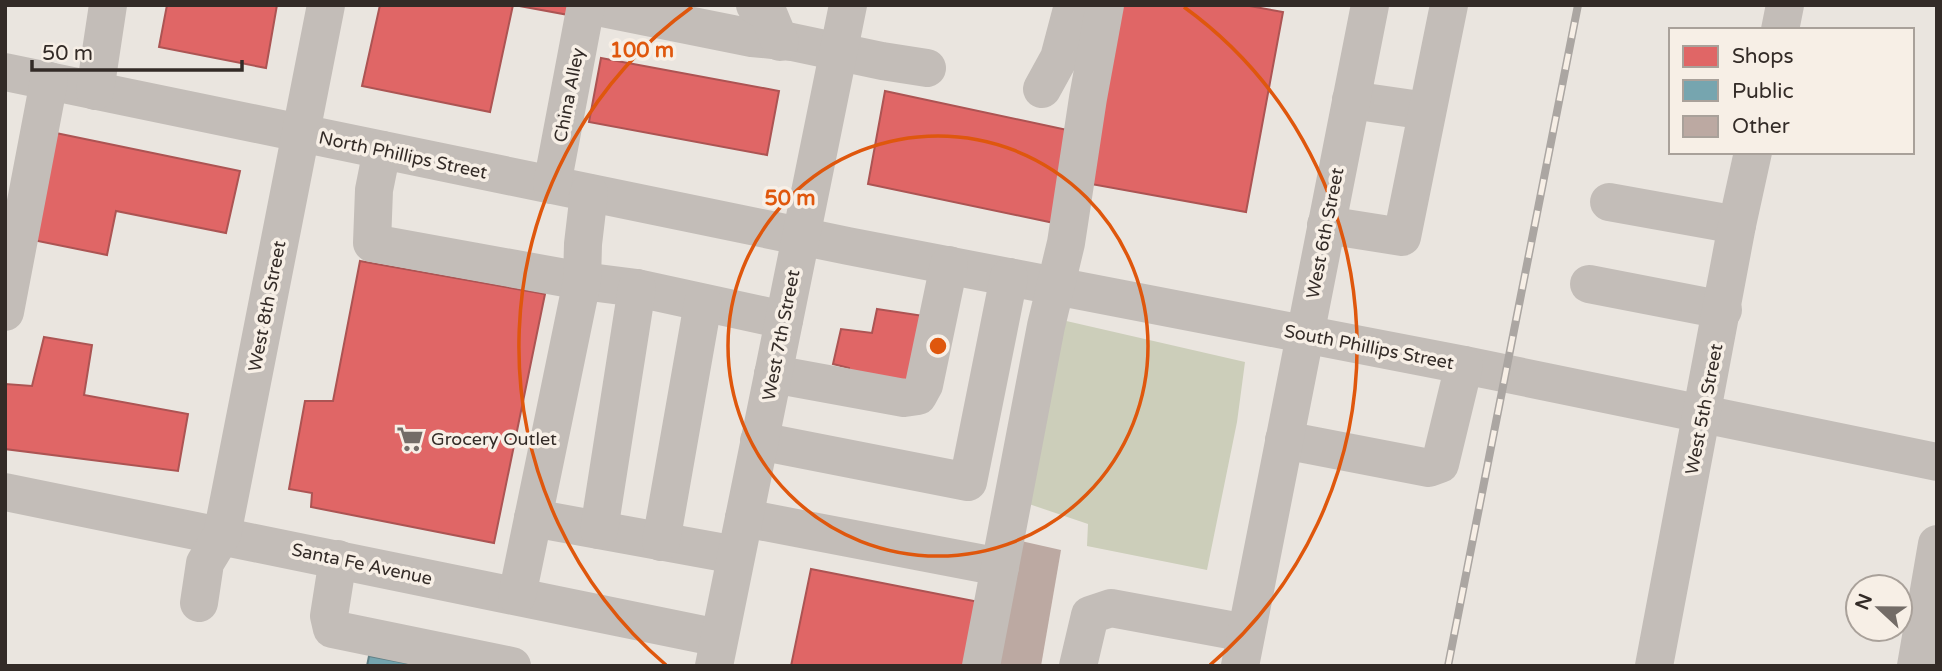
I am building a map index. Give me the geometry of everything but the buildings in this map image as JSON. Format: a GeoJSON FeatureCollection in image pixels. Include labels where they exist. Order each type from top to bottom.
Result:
{"type":"FeatureCollection","features":[{"type":"Feature","properties":{"kind":"street"},"geometry":{"type":"LineString","coordinates":[[95,91],[108,5]]}},
{"type":"Feature","properties":{"kind":"street","name":"West 8th Street"},"geometry":{"type":"LineString","coordinates":[[199,603],[205,563],[222,535],[327,5]]}},
{"type":"Feature","properties":{"kind":"street"},"geometry":{"type":"LineString","coordinates":[[587,5],[752,38],[927,68]]}},
{"type":"Feature","properties":{"kind":"street","name":"China Alley"},"geometry":{"type":"LineString","coordinates":[[552,185],[587,5]]}},
{"type":"Feature","properties":{"kind":"street"},"geometry":{"type":"LineString","coordinates":[[755,5],[768,13],[780,42]]}},
{"type":"Feature","properties":{"kind":"street","name":"West 7th Street"},"geometry":{"type":"LineString","coordinates":[[716,652],[848,5]]}},
{"type":"Feature","properties":{"kind":"street"},"geometry":{"type":"LineString","coordinates":[[1073,5],[1059,58],[1026,85],[1088,98]]}},
{"type":"Feature","properties":{"kind":"street"},"geometry":{"type":"LineString","coordinates":[[981,666],[1055,285],[1066,243],[1105,5]]}},
{"type":"Feature","properties":{"kind":"street","name":"West 6th Street"},"geometry":{"type":"LineString","coordinates":[[1243,650],[1370,5]]}},
{"type":"Feature","properties":{"kind":"street"},"geometry":{"type":"LineString","coordinates":[[1326,225],[1402,237],[1449,5]]}},
{"type":"Feature","properties":{"kind":"street"},"geometry":{"type":"LineString","coordinates":[[1780,28],[1785,5]]}},
{"type":"Feature","properties":{"kind":"street","name":"North Phillips Street"},"geometry":{"type":"LineString","coordinates":[[5,72],[801,236]]}},
{"type":"Feature","properties":{"kind":"street"},"geometry":{"type":"LineString","coordinates":[[5,312],[49,81]]}},
{"type":"Feature","properties":{"kind":"street"},"geometry":{"type":"LineString","coordinates":[[1351,100],[1427,111]]}},
{"type":"Feature","properties":{"kind":"street"},"geometry":{"type":"LineString","coordinates":[[382,150],[374,190],[372,243],[582,281],[637,288],[784,320]]}},
{"type":"Feature","properties":{"kind":"street","name":"West 5th Street"},"geometry":{"type":"LineString","coordinates":[[1654,666],[1753,154]]}},
{"type":"Feature","properties":{"kind":"street"},"geometry":{"type":"LineString","coordinates":[[517,596],[582,281],[589,193]]}},
{"type":"Feature","properties":{"kind":"street"},"geometry":{"type":"LineString","coordinates":[[1609,202],[1737,225]]}},
{"type":"Feature","properties":{"kind":"street","name":"South Phillips Street"},"geometry":{"type":"LineString","coordinates":[[801,236],[1464,365],[1937,462]]}},
{"type":"Feature","properties":{"kind":"street"},"geometry":{"type":"LineString","coordinates":[[773,374],[904,398],[918,396],[924,386],[949,265]]}},
{"type":"Feature","properties":{"kind":"street"},"geometry":{"type":"LineString","coordinates":[[968,482],[1009,276]]}},
{"type":"Feature","properties":{"kind":"street"},"geometry":{"type":"LineString","coordinates":[[1589,284],[1723,310]]}},
{"type":"Feature","properties":{"kind":"street"},"geometry":{"type":"LineString","coordinates":[[599,530],[637,288]]}},
{"type":"Feature","properties":{"kind":"street"},"geometry":{"type":"LineString","coordinates":[[661,542],[703,303]]}},
{"type":"Feature","properties":{"kind":"street"},"geometry":{"type":"LineString","coordinates":[[1284,440],[1429,468],[1440,464],[1464,365]]}},
{"type":"Feature","properties":{"kind":"street"},"geometry":{"type":"LineString","coordinates":[[759,441],[1015,491]]}},
{"type":"Feature","properties":{"kind":"street","name":"Santa Fe Avenue"},"geometry":{"type":"LineString","coordinates":[[5,492],[517,596],[716,652]]}},
{"type":"Feature","properties":{"kind":"street"},"geometry":{"type":"LineString","coordinates":[[744,518],[1000,567]]}},
{"type":"Feature","properties":{"kind":"street"},"geometry":{"type":"LineString","coordinates":[[533,519],[736,555]]}},
{"type":"Feature","properties":{"kind":"street"},"geometry":{"type":"LineString","coordinates":[[1916,666],[1937,544]]}},
{"type":"Feature","properties":{"kind":"street"},"geometry":{"type":"LineString","coordinates":[[338,559],[329,616],[332,629],[512,666]]}},
{"type":"Feature","properties":{"kind":"street"},"geometry":{"type":"LineString","coordinates":[[1078,666],[1090,615],[1111,608],[1243,650]]}},
{"type":"Feature","properties":{"kind":"green space"},"geometry":{"type":"Polygon","coordinates":[[[1062,320],[1245,362],[1237,422],[1207,570],[1087,546],[1088,524],[1029,504],[1062,320]]]}},
{"type":"Feature","properties":{"kind":"railway"},"geometry":{"type":"LineString","coordinates":[[1448,666],[1578,5]]}},
{"type":"Feature","properties":{"kind":"place","name":"Grocery Outlet"},"geometry":{"type":"Point","coordinates":[410,439]}}]}
